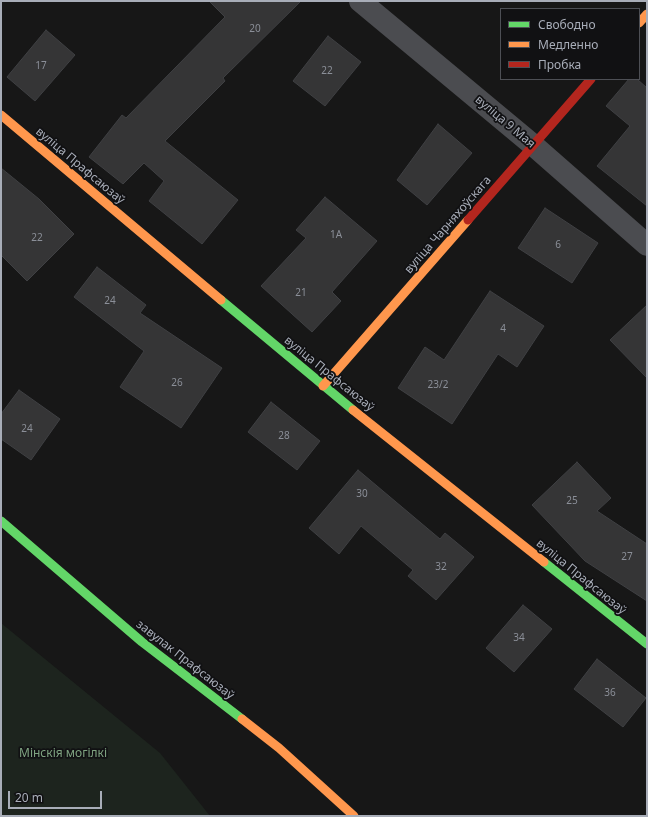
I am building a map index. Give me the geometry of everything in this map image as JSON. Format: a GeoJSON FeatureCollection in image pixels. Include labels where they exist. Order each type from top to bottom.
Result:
{"type":"FeatureCollection","features":[{"type":"Feature","properties":{"kind":"street","name":"вуліца 9 Мая"},"geometry":{"type":"LineString","coordinates":[[360,1],[533,145],[647,246]]}},
{"type":"Feature","properties":{"kind":"street"},"geometry":{"type":"LineString","coordinates":[[640,23],[647,14]]}},
{"type":"Feature","properties":{"kind":"street","name":"вуліца Чарняхоўскага"},"geometry":{"type":"LineString","coordinates":[[323,386],[590,80]]}},
{"type":"Feature","properties":{"kind":"street","name":"вуліца Прафсаюзаў"},"geometry":{"type":"LineString","coordinates":[[1,115],[323,386],[647,644]]}},
{"type":"Feature","properties":{"kind":"street","name":"завулак Прафсаюзаў"},"geometry":{"type":"LineString","coordinates":[[1,521],[142,642],[279,748],[354,816]]}},
{"type":"Feature","properties":{"kind":"green space","name":"Мінскія могілкі"},"geometry":{"type":"Polygon","coordinates":[[[1,623],[160,753],[210,816],[1,816],[1,623]]]}},
{"type":"Feature","properties":{"kind":"building"},"geometry":{"type":"Polygon","coordinates":[[[209,1],[301,1],[223,78],[225,81],[165,141],[238,200],[202,244],[149,201],[164,181],[144,163],[123,184],[89,157],[122,115],[126,118],[225,17],[209,1]]]}},
{"type":"Feature","properties":{"kind":"building"},"geometry":{"type":"Polygon","coordinates":[[[46,30],[75,55],[35,101],[7,77],[46,30]]]}},
{"type":"Feature","properties":{"kind":"building"},"geometry":{"type":"Polygon","coordinates":[[[328,36],[361,62],[325,106],[293,81],[328,36]]]}},
{"type":"Feature","properties":{"kind":"building"},"geometry":{"type":"Polygon","coordinates":[[[628,80],[638,80],[647,88],[647,206],[597,166],[630,126],[606,106],[628,80]]]}},
{"type":"Feature","properties":{"kind":"building"},"geometry":{"type":"Polygon","coordinates":[[[438,124],[472,153],[427,205],[397,180],[438,124]]]}},
{"type":"Feature","properties":{"kind":"building"},"geometry":{"type":"Polygon","coordinates":[[[1,168],[39,199],[74,234],[27,281],[1,255],[1,168]]]}},
{"type":"Feature","properties":{"kind":"building"},"geometry":{"type":"Polygon","coordinates":[[[325,197],[377,241],[332,292],[341,301],[312,332],[261,286],[306,238],[296,230],[325,197]]]}},
{"type":"Feature","properties":{"kind":"building"},"geometry":{"type":"Polygon","coordinates":[[[545,208],[598,243],[572,283],[518,248],[545,208]]]}},
{"type":"Feature","properties":{"kind":"building"},"geometry":{"type":"Polygon","coordinates":[[[97,267],[146,305],[140,313],[222,368],[181,428],[120,387],[144,351],[74,297],[97,267]]]}},
{"type":"Feature","properties":{"kind":"building"},"geometry":{"type":"Polygon","coordinates":[[[490,291],[544,326],[517,367],[498,354],[452,424],[398,388],[425,347],[444,360],[490,291]]]}},
{"type":"Feature","properties":{"kind":"building"},"geometry":{"type":"Polygon","coordinates":[[[647,305],[647,378],[610,340],[647,305]]]}},
{"type":"Feature","properties":{"kind":"building"},"geometry":{"type":"Polygon","coordinates":[[[19,390],[60,419],[31,460],[1,439],[1,414],[19,390]]]}},
{"type":"Feature","properties":{"kind":"building"},"geometry":{"type":"Polygon","coordinates":[[[271,402],[320,441],[297,470],[248,432],[271,402]]]}},
{"type":"Feature","properties":{"kind":"building"},"geometry":{"type":"Polygon","coordinates":[[[577,462],[611,498],[597,511],[647,544],[647,601],[585,561],[532,505],[577,462]]]}},
{"type":"Feature","properties":{"kind":"building"},"geometry":{"type":"Polygon","coordinates":[[[358,470],[440,539],[445,533],[474,557],[436,600],[408,576],[413,570],[361,526],[339,554],[309,528],[358,470]]]}},
{"type":"Feature","properties":{"kind":"building"},"geometry":{"type":"Polygon","coordinates":[[[523,605],[552,629],[514,672],[486,648],[523,605]]]}},
{"type":"Feature","properties":{"kind":"building"},"geometry":{"type":"Polygon","coordinates":[[[597,659],[646,698],[623,727],[574,689],[597,659]]]}},
{"type":"Feature","properties":{"kind":"traffic: fast"},"geometry":{"type":"LineString","coordinates":[[221,300],[353,410]]}},
{"type":"Feature","properties":{"kind":"traffic: fast"},"geometry":{"type":"LineString","coordinates":[[1,521],[142,642],[242,719]]}},
{"type":"Feature","properties":{"kind":"traffic: fast"},"geometry":{"type":"LineString","coordinates":[[544,562],[647,644]]}},
{"type":"Feature","properties":{"kind":"traffic: slow"},"geometry":{"type":"LineString","coordinates":[[640,22],[647,14]]}},
{"type":"Feature","properties":{"kind":"traffic: slow"},"geometry":{"type":"LineString","coordinates":[[1,115],[221,300]]}},
{"type":"Feature","properties":{"kind":"traffic: slow"},"geometry":{"type":"LineString","coordinates":[[323,386],[468,220]]}},
{"type":"Feature","properties":{"kind":"traffic: slow"},"geometry":{"type":"LineString","coordinates":[[353,410],[544,562]]}},
{"type":"Feature","properties":{"kind":"traffic: slow"},"geometry":{"type":"LineString","coordinates":[[242,719],[279,748],[354,816]]}},
{"type":"Feature","properties":{"kind":"traffic: jam"},"geometry":{"type":"LineString","coordinates":[[468,220],[590,80]]}}]}
